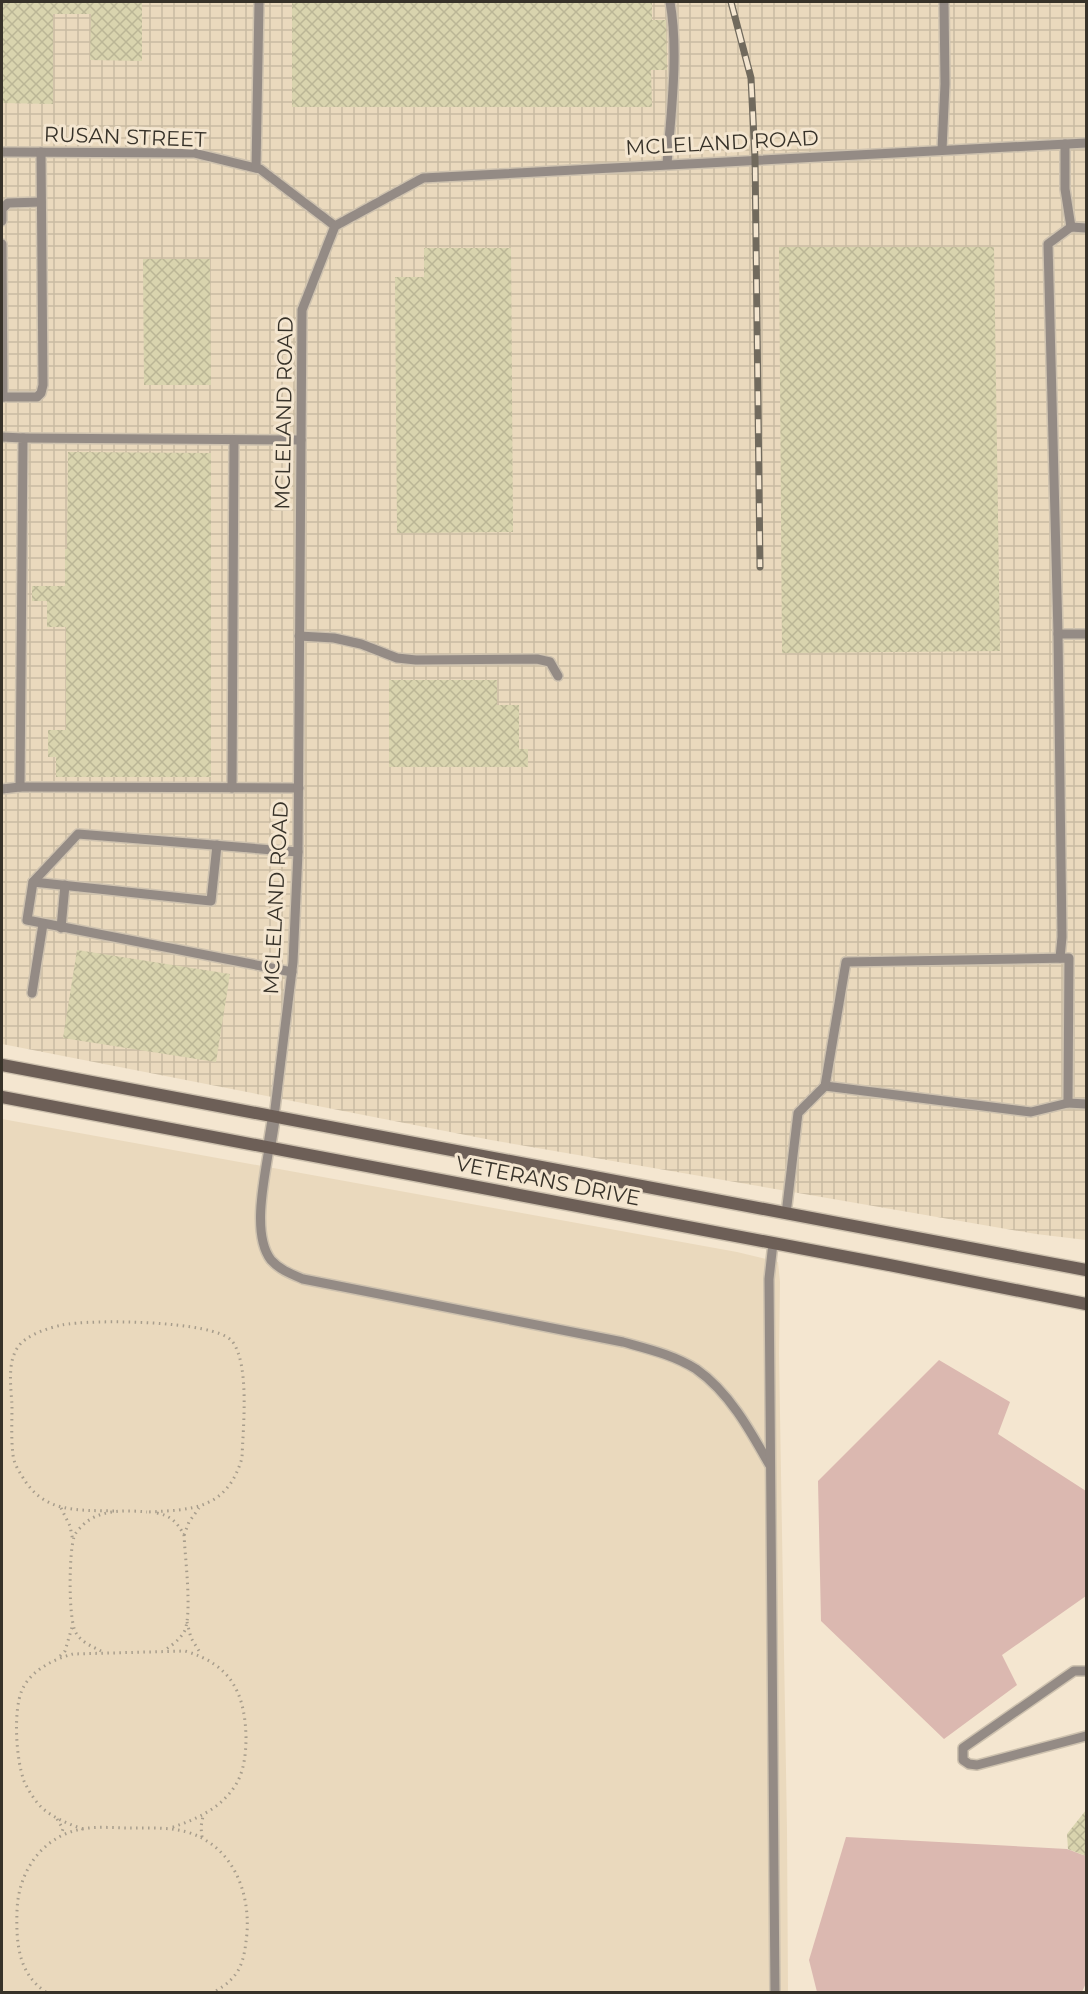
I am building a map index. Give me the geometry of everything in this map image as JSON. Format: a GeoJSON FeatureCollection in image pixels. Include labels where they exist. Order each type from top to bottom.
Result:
{"type":"FeatureCollection","features":[{"type":"Feature","properties":{"kind":"main road","name":"VETERANS DRIVE"},"geometry":{"type":"LineString","coordinates":[[2,1065],[1086,1270]]}},
{"type":"Feature","properties":{"kind":"main road","name":"VETERANS DRIVE"},"geometry":{"type":"LineString","coordinates":[[2,1097],[1086,1304]]}},
{"type":"Feature","properties":{"kind":"street"},"geometry":{"type":"LineString","coordinates":[[269,1148],[274,1117]]}},
{"type":"Feature","properties":{"kind":"lane"},"geometry":{"type":"LineString","coordinates":[[256,168],[259,2]]}},
{"type":"Feature","properties":{"kind":"lane"},"geometry":{"type":"LineString","coordinates":[[667,164],[672,112],[674,35],[670,2]]}},
{"type":"Feature","properties":{"kind":"lane"},"geometry":{"type":"LineString","coordinates":[[942,150],[945,84],[944,2]]}},
{"type":"Feature","properties":{"kind":"lane","name":"MCLELAND ROAD"},"geometry":{"type":"LineString","coordinates":[[274,1117],[292,972],[298,852],[302,310],[335,226],[423,178],[1086,143]]}},
{"type":"Feature","properties":{"kind":"lane"},"geometry":{"type":"LineString","coordinates":[[1065,144],[1065,189],[1071,227]]}},
{"type":"Feature","properties":{"kind":"lane","name":"RUSAN STREET"},"geometry":{"type":"LineString","coordinates":[[2,152],[194,153],[260,169],[335,226]]}},
{"type":"Feature","properties":{"kind":"lane"},"geometry":{"type":"LineString","coordinates":[[2,244],[2,397],[38,397],[43,385],[41,152]]}},
{"type":"Feature","properties":{"kind":"lane"},"geometry":{"type":"LineString","coordinates":[[2,221],[2,209],[8,203],[41,202]]}},
{"type":"Feature","properties":{"kind":"lane"},"geometry":{"type":"LineString","coordinates":[[1060,958],[1062,937],[1058,634],[1048,244],[1071,227],[1086,228]]}},
{"type":"Feature","properties":{"kind":"lane"},"geometry":{"type":"LineString","coordinates":[[2,438],[301,440]]}},
{"type":"Feature","properties":{"kind":"lane"},"geometry":{"type":"LineString","coordinates":[[20,787],[24,438]]}},
{"type":"Feature","properties":{"kind":"lane"},"geometry":{"type":"LineString","coordinates":[[232,788],[234,440]]}},
{"type":"Feature","properties":{"kind":"lane"},"geometry":{"type":"LineString","coordinates":[[1058,634],[1086,634]]}},
{"type":"Feature","properties":{"kind":"lane"},"geometry":{"type":"LineString","coordinates":[[299,636],[334,638],[362,644],[397,658],[406,659],[550,662],[558,676]]}},
{"type":"Feature","properties":{"kind":"lane"},"geometry":{"type":"LineString","coordinates":[[2,789],[20,787],[298,788]]}},
{"type":"Feature","properties":{"kind":"lane"},"geometry":{"type":"LineString","coordinates":[[292,972],[27,920],[33,882],[78,834],[298,852]]}},
{"type":"Feature","properties":{"kind":"lane"},"geometry":{"type":"LineString","coordinates":[[33,882],[211,901],[217,845]]}},
{"type":"Feature","properties":{"kind":"lane"},"geometry":{"type":"LineString","coordinates":[[61,928],[65,885]]}},
{"type":"Feature","properties":{"kind":"lane"},"geometry":{"type":"LineString","coordinates":[[32,993],[43,924]]}},
{"type":"Feature","properties":{"kind":"lane"},"geometry":{"type":"LineString","coordinates":[[786,1214],[798,1113],[825,1086],[846,962],[1069,958],[1068,1103]]}},
{"type":"Feature","properties":{"kind":"lane"},"geometry":{"type":"LineString","coordinates":[[825,1086],[1030,1112],[1068,1103],[1086,1104]]}},
{"type":"Feature","properties":{"kind":"lane"},"geometry":{"type":"LineString","coordinates":[[269,1148],[262,1198],[263,1241],[270,1258],[283,1271],[303,1279],[623,1342],[661,1352],[696,1369],[719,1389],[753,1436],[770,1466]]}},
{"type":"Feature","properties":{"kind":"lane"},"geometry":{"type":"LineString","coordinates":[[774,1243],[769,1279],[775,1992]]}},
{"type":"Feature","properties":{"kind":"lane"},"geometry":{"type":"LineString","coordinates":[[1086,1671],[1074,1671],[963,1748],[963,1760],[977,1765],[1086,1736]]}},
{"type":"Feature","properties":{"kind":"path"},"geometry":{"type":"LineString","coordinates":[[90,1322],[202,1328],[231,1339],[239,1353],[243,1371],[242,1458],[230,1485],[217,1497],[201,1506],[185,1510],[147,1512],[76,1510],[48,1504],[38,1496],[26,1483],[15,1464],[11,1372],[18,1347],[30,1337],[63,1325],[90,1322]]}},
{"type":"Feature","properties":{"kind":"path"},"geometry":{"type":"LineString","coordinates":[[163,1652],[178,1640],[184,1630],[186,1619],[184,1534],[189,1522],[201,1506]]}},
{"type":"Feature","properties":{"kind":"path"},"geometry":{"type":"LineString","coordinates":[[61,1507],[70,1526],[73,1542],[72,1626],[76,1635],[103,1653]]}},
{"type":"Feature","properties":{"kind":"path"},"geometry":{"type":"LineString","coordinates":[[73,1542],[75,1534],[83,1524],[96,1515],[114,1511]]}},
{"type":"Feature","properties":{"kind":"path"},"geometry":{"type":"LineString","coordinates":[[147,1512],[169,1516],[184,1534]]}},
{"type":"Feature","properties":{"kind":"path"},"geometry":{"type":"LineString","coordinates":[[186,1619],[191,1638],[202,1656]]}},
{"type":"Feature","properties":{"kind":"path"},"geometry":{"type":"LineString","coordinates":[[72,1626],[65,1651],[45,1665],[23,1688],[18,1703],[17,1722],[20,1765],[24,1781],[33,1796],[42,1808],[56,1818],[83,1829]]}},
{"type":"Feature","properties":{"kind":"path"},"geometry":{"type":"LineString","coordinates":[[59,1657],[73,1654],[185,1651],[202,1656],[216,1665],[237,1689],[244,1711],[246,1747],[243,1766],[235,1786],[224,1799],[203,1815],[170,1828]]}},
{"type":"Feature","properties":{"kind":"path"},"geometry":{"type":"LineString","coordinates":[[202,1838],[203,1815]]}},
{"type":"Feature","properties":{"kind":"path"},"geometry":{"type":"LineString","coordinates":[[56,1818],[63,1829],[61,1836]]}},
{"type":"Feature","properties":{"kind":"path"},"geometry":{"type":"LineString","coordinates":[[46,1992],[29,1977],[18,1950],[17,1897],[29,1866],[49,1843],[61,1836],[83,1829],[170,1828],[202,1838],[218,1848],[232,1864],[246,1898],[248,1921],[245,1957],[239,1971],[226,1986],[214,1992]]}},
{"type":"Feature","properties":{"kind":"shaded area"},"geometry":{"type":"Polygon","coordinates":[[[2,2],[1086,2],[1086,1240],[1036,1234],[491,1140],[2,1044],[2,2]]]}},
{"type":"Feature","properties":{"kind":"shaded area"},"geometry":{"type":"Polygon","coordinates":[[[2,1119],[737,1252],[778,1262],[788,1992],[2,1992],[2,1119]]]}},
{"type":"Feature","properties":{"kind":"shaded area"},"geometry":{"type":"Polygon","coordinates":[[[939,1360],[1010,1402],[998,1434],[1086,1491],[1086,1596],[1002,1655],[1017,1685],[944,1739],[821,1621],[818,1481],[939,1360]]]}},
{"type":"Feature","properties":{"kind":"shaded area"},"geometry":{"type":"Polygon","coordinates":[[[846,1837],[1067,1849],[1086,1856],[1086,1983],[1082,1992],[817,1992],[809,1960],[846,1837]]]}},
{"type":"Feature","properties":{"kind":"building"},"geometry":{"type":"Polygon","coordinates":[[[2,2],[142,2],[142,61],[90,60],[91,14],[53,14],[53,104],[2,103],[2,2]]]}},
{"type":"Feature","properties":{"kind":"building"},"geometry":{"type":"Polygon","coordinates":[[[292,2],[652,2],[652,20],[666,20],[667,70],[651,70],[652,107],[292,107],[292,2]]]}},
{"type":"Feature","properties":{"kind":"building"},"geometry":{"type":"Polygon","coordinates":[[[779,247],[994,247],[1000,651],[782,653],[779,247]]]}},
{"type":"Feature","properties":{"kind":"building"},"geometry":{"type":"Polygon","coordinates":[[[424,248],[511,248],[513,532],[397,533],[395,277],[424,277],[424,248]]]}},
{"type":"Feature","properties":{"kind":"building"},"geometry":{"type":"Polygon","coordinates":[[[143,259],[210,259],[211,385],[144,385],[143,259]]]}},
{"type":"Feature","properties":{"kind":"building"},"geometry":{"type":"Polygon","coordinates":[[[68,452],[211,453],[211,777],[56,777],[56,757],[48,757],[48,730],[66,730],[66,627],[47,627],[47,601],[32,601],[32,586],[65,586],[68,452]]]}},
{"type":"Feature","properties":{"kind":"building"},"geometry":{"type":"Polygon","coordinates":[[[389,680],[497,680],[497,705],[519,705],[519,749],[528,749],[528,767],[389,767],[389,680]]]}},
{"type":"Feature","properties":{"kind":"building"},"geometry":{"type":"Polygon","coordinates":[[[77,950],[230,974],[216,1062],[63,1038],[77,950]]]}},
{"type":"Feature","properties":{"kind":"building"},"geometry":{"type":"Polygon","coordinates":[[[1086,1810],[1086,1856],[1068,1849],[1067,1834],[1086,1810]]]}},
{"type":"Feature","properties":{"kind":"railway"},"geometry":{"type":"LineString","coordinates":[[731,2],[751,78],[755,159],[760,567]]}}]}
